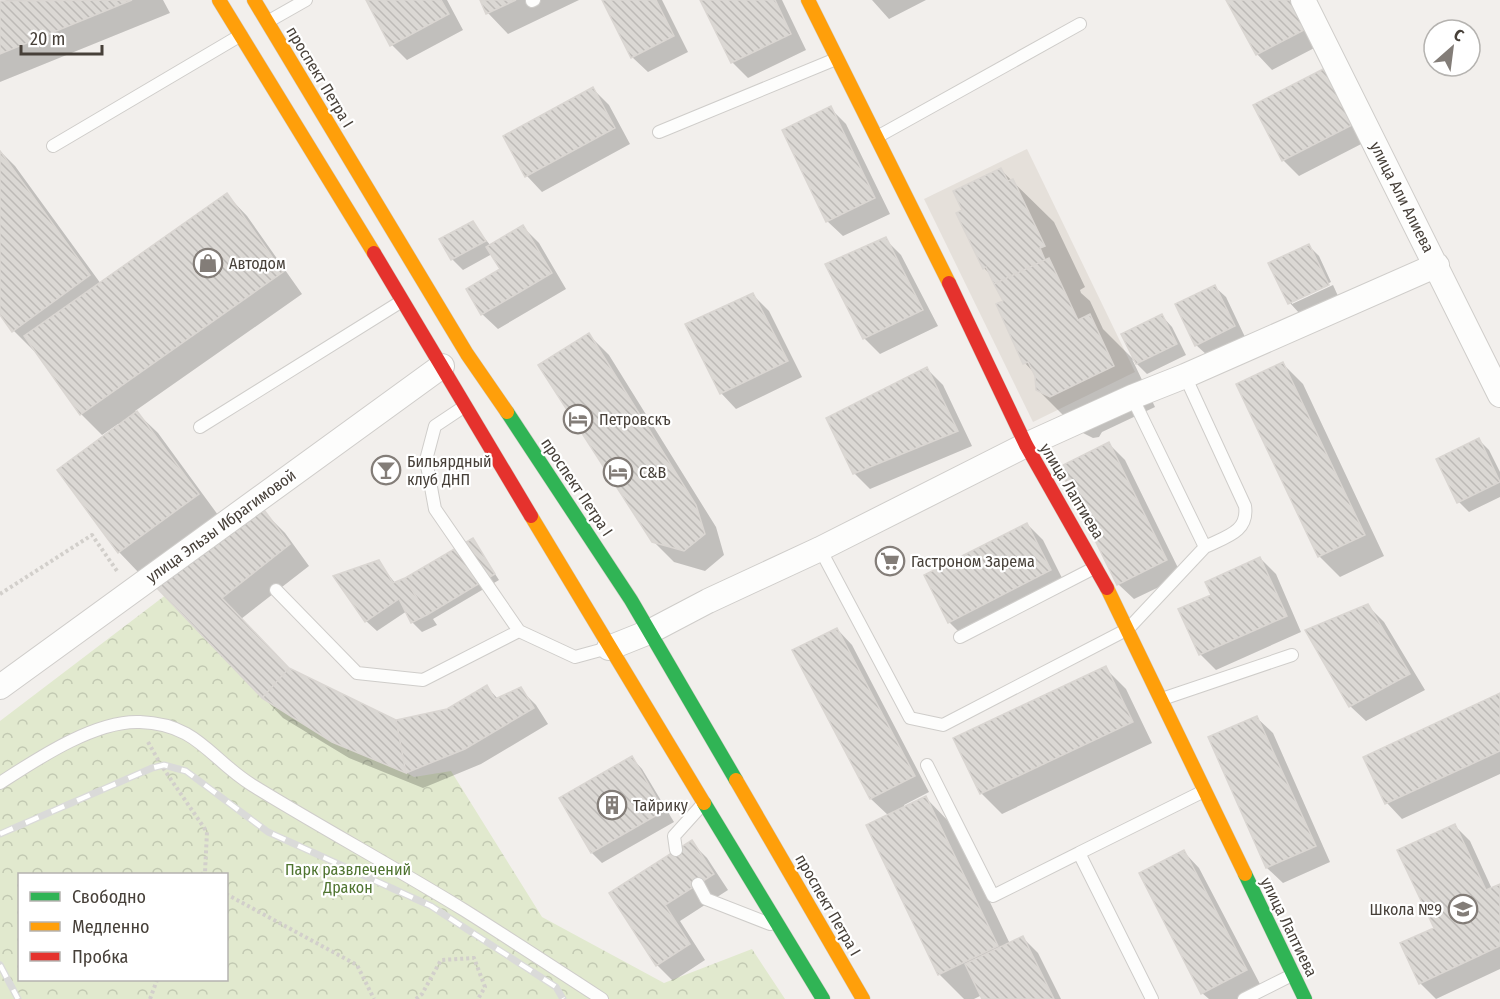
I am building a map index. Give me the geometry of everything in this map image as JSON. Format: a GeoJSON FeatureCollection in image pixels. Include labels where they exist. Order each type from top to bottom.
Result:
{"type":"FeatureCollection","features":[{"type":"Feature","properties":{"kind":"main road"},"geometry":{"type":"LineString","coordinates":[[219,0],[242,34],[403,300],[609,648],[705,802],[823,999]]}},
{"type":"Feature","properties":{"kind":"main road","name":"проспект Петра I"},"geometry":{"type":"LineString","coordinates":[[254,0],[431,297],[567,501],[649,632],[863,999]]}},
{"type":"Feature","properties":{"kind":"main road","name":"улица Лаптиева"},"geometry":{"type":"LineString","coordinates":[[808,0],[917,215],[1026,445],[1097,566],[1305,999]]}},
{"type":"Feature","properties":{"kind":"street","name":"улица Али Алиева"},"geometry":{"type":"LineString","coordinates":[[1303,0],[1500,395]]}},
{"type":"Feature","properties":{"kind":"street"},"geometry":{"type":"LineString","coordinates":[[609,648],[649,632],[708,601],[820,549],[1026,445],[1131,397],[1185,376],[1437,265]]}},
{"type":"Feature","properties":{"kind":"street","name":"улица Эльзы Ибрагимовой"},"geometry":{"type":"LineString","coordinates":[[0,687],[442,366]]}},
{"type":"Feature","properties":{"kind":"lane"},"geometry":{"type":"LineString","coordinates":[[268,22],[306,0]]}},
{"type":"Feature","properties":{"kind":"lane"},"geometry":{"type":"LineString","coordinates":[[876,137],[1080,24]]}},
{"type":"Feature","properties":{"kind":"lane"},"geometry":{"type":"LineString","coordinates":[[53,146],[242,34]]}},
{"type":"Feature","properties":{"kind":"lane"},"geometry":{"type":"LineString","coordinates":[[659,132],[837,59]]}},
{"type":"Feature","properties":{"kind":"lane"},"geometry":{"type":"LineString","coordinates":[[200,427],[403,300]]}},
{"type":"Feature","properties":{"kind":"lane"},"geometry":{"type":"LineString","coordinates":[[820,549],[909,718],[943,725],[1128,629],[1205,547],[1240,529],[1247,518],[1245,506],[1185,376]]}},
{"type":"Feature","properties":{"kind":"lane"},"geometry":{"type":"LineString","coordinates":[[1131,397],[1205,547]]}},
{"type":"Feature","properties":{"kind":"lane"},"geometry":{"type":"LineString","coordinates":[[466,406],[435,426],[426,460],[435,509],[519,631],[575,657],[609,648]]}},
{"type":"Feature","properties":{"kind":"lane"},"geometry":{"type":"LineString","coordinates":[[960,637],[1097,566]]}},
{"type":"Feature","properties":{"kind":"lane"},"geometry":{"type":"LineString","coordinates":[[276,590],[357,673],[423,680],[519,631]]}},
{"type":"Feature","properties":{"kind":"lane"},"geometry":{"type":"LineString","coordinates":[[1161,699],[1292,655]]}},
{"type":"Feature","properties":{"kind":"lane"},"geometry":{"type":"LineString","coordinates":[[0,783],[45,754],[108,727],[138,722],[164,725],[196,738],[249,783],[463,909],[602,999]]}},
{"type":"Feature","properties":{"kind":"lane"},"geometry":{"type":"LineString","coordinates":[[927,765],[993,896],[1205,791]]}},
{"type":"Feature","properties":{"kind":"lane"},"geometry":{"type":"LineString","coordinates":[[676,850],[674,836],[705,802]]}},
{"type":"Feature","properties":{"kind":"lane"},"geometry":{"type":"LineString","coordinates":[[1079,854],[1152,999]]}},
{"type":"Feature","properties":{"kind":"lane"},"geometry":{"type":"LineString","coordinates":[[698,884],[706,899],[780,927]]}},
{"type":"Feature","properties":{"kind":"lane"},"geometry":{"type":"LineString","coordinates":[[1244,999],[1293,975]]}},
{"type":"Feature","properties":{"kind":"path"},"geometry":{"type":"LineString","coordinates":[[0,594],[92,535],[131,591]]}},
{"type":"Feature","properties":{"kind":"path"},"geometry":{"type":"LineString","coordinates":[[138,722],[161,765],[207,832],[204,873]]}},
{"type":"Feature","properties":{"kind":"path"},"geometry":{"type":"LineString","coordinates":[[228,895],[357,965],[374,999]]}},
{"type":"Feature","properties":{"kind":"path"},"geometry":{"type":"LineString","coordinates":[[416,999],[422,994],[441,960],[474,958],[484,987],[478,999]]}},
{"type":"Feature","properties":{"kind":"path"},"geometry":{"type":"LineString","coordinates":[[150,999],[157,981]]}},
{"type":"Feature","properties":{"kind":"shaded area"},"geometry":{"type":"Polygon","coordinates":[[[1027,149],[1135,372],[1033,422],[924,199],[1027,149]]]}},
{"type":"Feature","properties":{"kind":"green space","name":"Парк развлечений Дракон"},"geometry":{"type":"Polygon","coordinates":[[[167,594],[398,768],[414,777],[451,771],[542,917],[664,983],[752,949],[785,999],[0,999],[0,721],[167,594]]]}},
{"type":"Feature","properties":{"kind":"building"},"geometry":{"type":"Polygon","coordinates":[[[132,0],[0,54],[0,1],[132,0]]]}},
{"type":"Feature","properties":{"kind":"building"},"geometry":{"type":"Polygon","coordinates":[[[366,0],[441,0],[449,14],[390,46],[366,0]]]}},
{"type":"Feature","properties":{"kind":"building"},"geometry":{"type":"Polygon","coordinates":[[[480,0],[516,0],[486,14],[480,0]]]}},
{"type":"Feature","properties":{"kind":"building"},"geometry":{"type":"Polygon","coordinates":[[[602,0],[656,0],[674,36],[631,58],[602,0]]]}},
{"type":"Feature","properties":{"kind":"building"},"geometry":{"type":"Polygon","coordinates":[[[700,0],[775,0],[791,34],[731,63],[700,0]]]}},
{"type":"Feature","properties":{"kind":"building"},"geometry":{"type":"Polygon","coordinates":[[[1226,0],[1293,0],[1308,28],[1256,55],[1226,0]]]}},
{"type":"Feature","properties":{"kind":"building"},"geometry":{"type":"Polygon","coordinates":[[[1327,67],[1356,123],[1282,161],[1253,105],[1327,67]]]}},
{"type":"Feature","properties":{"kind":"building"},"geometry":{"type":"Polygon","coordinates":[[[593,87],[615,128],[525,177],[503,136],[593,87]]]}},
{"type":"Feature","properties":{"kind":"building"},"geometry":{"type":"Polygon","coordinates":[[[831,106],[875,198],[826,222],[782,130],[831,106]]]}},
{"type":"Feature","properties":{"kind":"building"},"geometry":{"type":"Polygon","coordinates":[[[0,151],[90,275],[12,332],[0,315],[0,151]]]}},
{"type":"Feature","properties":{"kind":"building"},"geometry":{"type":"Polygon","coordinates":[[[1001,168],[1008,181],[1013,179],[1045,246],[1040,248],[1045,260],[994,284],[986,267],[983,269],[956,213],[962,210],[953,191],[1001,168]]]}},
{"type":"Feature","properties":{"kind":"building"},"geometry":{"type":"Polygon","coordinates":[[[227,193],[283,272],[80,415],[24,336],[227,193]]]}},
{"type":"Feature","properties":{"kind":"building"},"geometry":{"type":"Polygon","coordinates":[[[473,221],[486,241],[451,260],[439,239],[473,221]]]}},
{"type":"Feature","properties":{"kind":"building"},"geometry":{"type":"Polygon","coordinates":[[[523,225],[552,273],[481,315],[466,289],[500,269],[486,247],[523,225]]]}},
{"type":"Feature","properties":{"kind":"building"},"geometry":{"type":"Polygon","coordinates":[[[886,237],[923,310],[863,339],[825,264],[886,237]]]}},
{"type":"Feature","properties":{"kind":"building"},"geometry":{"type":"Polygon","coordinates":[[[1309,244],[1329,285],[1288,304],[1268,263],[1309,244]]]}},
{"type":"Feature","properties":{"kind":"building"},"geometry":{"type":"Polygon","coordinates":[[[1049,258],[1078,320],[1090,314],[1114,366],[1050,397],[1036,390],[1035,376],[1028,362],[1023,364],[996,304],[1003,301],[994,284],[1049,258]]]}},
{"type":"Feature","properties":{"kind":"building"},"geometry":{"type":"Polygon","coordinates":[[[1215,285],[1235,326],[1195,346],[1175,304],[1215,285]]]}},
{"type":"Feature","properties":{"kind":"building"},"geometry":{"type":"Polygon","coordinates":[[[753,293],[788,361],[720,394],[685,324],[753,293]]]}},
{"type":"Feature","properties":{"kind":"building"},"geometry":{"type":"Polygon","coordinates":[[[1162,314],[1177,344],[1136,364],[1121,334],[1162,314]]]}},
{"type":"Feature","properties":{"kind":"building"},"geometry":{"type":"Polygon","coordinates":[[[589,333],[696,505],[705,534],[684,551],[652,542],[538,365],[589,333]]]}},
{"type":"Feature","properties":{"kind":"building"},"geometry":{"type":"Polygon","coordinates":[[[1283,362],[1365,535],[1318,557],[1236,384],[1283,362]]]}},
{"type":"Feature","properties":{"kind":"building"},"geometry":{"type":"Polygon","coordinates":[[[927,367],[958,431],[853,474],[826,418],[927,367]]]}},
{"type":"Feature","properties":{"kind":"building"},"geometry":{"type":"Polygon","coordinates":[[[137,411],[199,494],[118,553],[57,470],[137,411]]]}},
{"type":"Feature","properties":{"kind":"building"},"geometry":{"type":"Polygon","coordinates":[[[1479,438],[1500,482],[1457,503],[1436,459],[1479,438]]]}},
{"type":"Feature","properties":{"kind":"building"},"geometry":{"type":"Polygon","coordinates":[[[1109,442],[1167,560],[1117,585],[1059,467],[1109,442]]]}},
{"type":"Feature","properties":{"kind":"building"},"geometry":{"type":"Polygon","coordinates":[[[264,510],[290,544],[222,598],[289,668],[262,698],[157,588],[264,510]]]}},
{"type":"Feature","properties":{"kind":"building"},"geometry":{"type":"Polygon","coordinates":[[[1027,523],[1051,570],[948,623],[924,575],[1027,523]]]}},
{"type":"Feature","properties":{"kind":"building"},"geometry":{"type":"Polygon","coordinates":[[[473,538],[495,574],[427,615],[405,578],[473,538]]]}},
{"type":"Feature","properties":{"kind":"building"},"geometry":{"type":"Polygon","coordinates":[[[1260,557],[1287,616],[1199,655],[1178,609],[1211,595],[1205,582],[1260,557]]]}},
{"type":"Feature","properties":{"kind":"building"},"geometry":{"type":"Polygon","coordinates":[[[379,560],[393,583],[405,578],[427,615],[411,623],[399,599],[365,622],[333,576],[379,560]]]}},
{"type":"Feature","properties":{"kind":"building"},"geometry":{"type":"Polygon","coordinates":[[[1368,604],[1410,674],[1349,707],[1305,630],[1368,604]]]}},
{"type":"Feature","properties":{"kind":"building"},"geometry":{"type":"Polygon","coordinates":[[[837,628],[915,776],[870,799],[792,650],[837,628]]]}},
{"type":"Feature","properties":{"kind":"building"},"geometry":{"type":"Polygon","coordinates":[[[1106,666],[1133,722],[980,794],[953,738],[1106,666]]]}},
{"type":"Feature","properties":{"kind":"building"},"geometry":{"type":"Polygon","coordinates":[[[289,668],[396,720],[406,773],[332,742],[262,698],[289,668]]]}},
{"type":"Feature","properties":{"kind":"building"},"geometry":{"type":"Polygon","coordinates":[[[487,685],[495,699],[521,687],[534,708],[465,749],[406,773],[396,720],[447,709],[487,685]]]}},
{"type":"Feature","properties":{"kind":"building"},"geometry":{"type":"Polygon","coordinates":[[[1500,693],[1500,751],[1385,804],[1363,757],[1500,693]]]}},
{"type":"Feature","properties":{"kind":"building"},"geometry":{"type":"Polygon","coordinates":[[[1257,716],[1316,846],[1266,868],[1208,737],[1257,716]]]}},
{"type":"Feature","properties":{"kind":"building","name":"Тайрику"},"geometry":{"type":"Polygon","coordinates":[[[632,756],[664,811],[591,853],[559,798],[632,756]]]}},
{"type":"Feature","properties":{"kind":"building"},"geometry":{"type":"Polygon","coordinates":[[[926,796],[998,946],[938,975],[866,825],[926,796]]]}},
{"type":"Feature","properties":{"kind":"building","name":"Школа №9"},"geometry":{"type":"Polygon","coordinates":[[[1455,824],[1486,890],[1500,884],[1500,946],[1419,984],[1400,943],[1434,928],[1397,850],[1455,824]]]}},
{"type":"Feature","properties":{"kind":"building"},"geometry":{"type":"Polygon","coordinates":[[[692,840],[714,874],[665,905],[690,944],[656,966],[609,893],[692,840]]]}},
{"type":"Feature","properties":{"kind":"building"},"geometry":{"type":"Polygon","coordinates":[[[1184,850],[1247,970],[1201,994],[1139,873],[1184,850]]]}},
{"type":"Feature","properties":{"kind":"building"},"geometry":{"type":"Polygon","coordinates":[[[1023,936],[1054,999],[982,999],[965,964],[1023,936]]]}},
{"type":"Feature","properties":{"kind":"railway"},"geometry":{"type":"LineString","coordinates":[[0,834],[152,768],[164,765],[186,771],[268,832],[431,906],[556,987],[563,999]]}},
{"type":"Feature","properties":{"kind":"railway"},"geometry":{"type":"LineString","coordinates":[[0,965],[18,999]]}},
{"type":"Feature","properties":{"kind":"traffic: fast"},"geometry":{"type":"LineString","coordinates":[[507,412],[631,600],[736,780]]}},
{"type":"Feature","properties":{"kind":"traffic: fast"},"geometry":{"type":"LineString","coordinates":[[704,803],[823,999]]}},
{"type":"Feature","properties":{"kind":"traffic: fast"},"geometry":{"type":"LineString","coordinates":[[1245,874],[1305,999]]}},
{"type":"Feature","properties":{"kind":"traffic: slow"},"geometry":{"type":"LineString","coordinates":[[219,0],[374,253]]}},
{"type":"Feature","properties":{"kind":"traffic: slow"},"geometry":{"type":"LineString","coordinates":[[254,0],[467,354],[507,412]]}},
{"type":"Feature","properties":{"kind":"traffic: slow"},"geometry":{"type":"LineString","coordinates":[[808,0],[949,283]]}},
{"type":"Feature","properties":{"kind":"traffic: slow"},"geometry":{"type":"LineString","coordinates":[[531,516],[704,803]]}},
{"type":"Feature","properties":{"kind":"traffic: slow"},"geometry":{"type":"LineString","coordinates":[[1107,588],[1245,874]]}},
{"type":"Feature","properties":{"kind":"traffic: slow"},"geometry":{"type":"LineString","coordinates":[[736,780],[863,999]]}},
{"type":"Feature","properties":{"kind":"traffic: jam"},"geometry":{"type":"LineString","coordinates":[[374,253],[531,516]]}},
{"type":"Feature","properties":{"kind":"traffic: jam"},"geometry":{"type":"LineString","coordinates":[[949,283],[1026,445],[1107,588]]}},
{"type":"Feature","properties":{"kind":"place","name":"Автодом"},"geometry":{"type":"Point","coordinates":[208,263]}},
{"type":"Feature","properties":{"kind":"place","name":"Петровскъ"},"geometry":{"type":"Point","coordinates":[578,419]}},
{"type":"Feature","properties":{"kind":"place","name":"Бильярдный клуб ДНП"},"geometry":{"type":"Point","coordinates":[386,470]}},
{"type":"Feature","properties":{"kind":"place","name":"С&В"},"geometry":{"type":"Point","coordinates":[618,472]}},
{"type":"Feature","properties":{"kind":"place","name":"Гастроном Зарема"},"geometry":{"type":"Point","coordinates":[890,561]}},
{"type":"Feature","properties":{"kind":"place","name":"Тайрику"},"geometry":{"type":"Point","coordinates":[612,805]}},
{"type":"Feature","properties":{"kind":"place","name":"Школа №9"},"geometry":{"type":"Point","coordinates":[1463,909]}}]}
